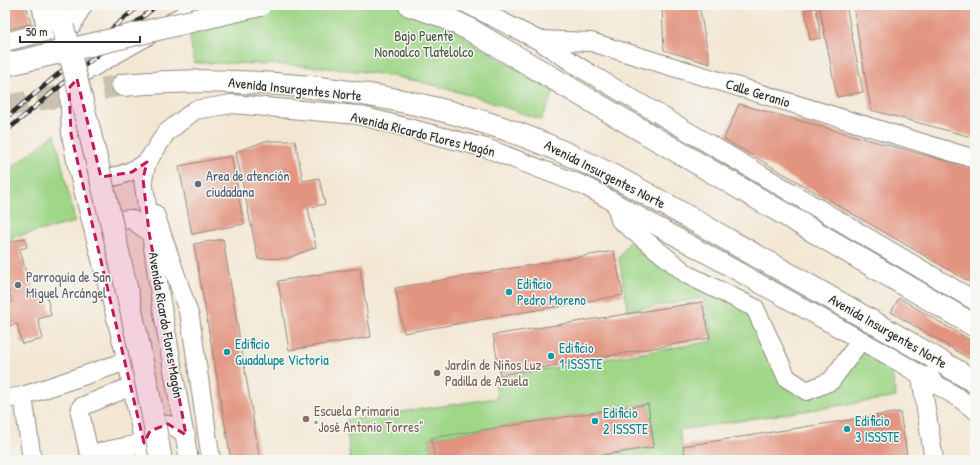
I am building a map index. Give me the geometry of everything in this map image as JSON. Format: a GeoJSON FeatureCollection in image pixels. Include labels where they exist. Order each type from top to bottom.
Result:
{"type":"FeatureCollection","features":[{"type":"Feature","properties":{"kind":"main road","name":"Avenida Ricardo Flores Magón"},"geometry":{"type":"LineString","coordinates":[[58,5],[94,148],[152,410],[161,460]]}},
{"type":"Feature","properties":{"kind":"main road"},"geometry":{"type":"LineString","coordinates":[[5,64],[260,5]]}},
{"type":"Feature","properties":{"kind":"main road"},"geometry":{"type":"LineString","coordinates":[[410,5],[440,15],[467,28],[975,326]]}},
{"type":"Feature","properties":{"kind":"main road","name":"Avenida Insurgentes Norte"},"geometry":{"type":"LineString","coordinates":[[123,85],[186,80],[283,85],[378,98],[458,114],[521,135],[580,158],[649,195],[968,377]]}},
{"type":"Feature","properties":{"kind":"street"},"geometry":{"type":"LineString","coordinates":[[41,5],[47,32]]}},
{"type":"Feature","properties":{"kind":"street"},"geometry":{"type":"LineString","coordinates":[[5,42],[72,25],[83,5]]}},
{"type":"Feature","properties":{"kind":"street"},"geometry":{"type":"LineString","coordinates":[[146,452],[126,361],[77,166],[71,134],[69,88],[81,74],[201,5]]}},
{"type":"Feature","properties":{"kind":"street"},"geometry":{"type":"LineString","coordinates":[[469,5],[502,12],[538,40],[584,70],[975,301]]}},
{"type":"Feature","properties":{"kind":"street","name":"Calle Geranio"},"geometry":{"type":"LineString","coordinates":[[538,40],[591,42],[975,159]]}},
{"type":"Feature","properties":{"kind":"street","name":"Avenida Ricardo Flores Magón"},"geometry":{"type":"LineString","coordinates":[[189,460],[186,435],[149,232],[145,171],[166,133],[195,110],[232,104],[358,115],[480,146],[587,187],[861,340],[959,398],[975,410]]}},
{"type":"Feature","properties":{"kind":"street"},"geometry":{"type":"LineString","coordinates":[[77,166],[96,177],[145,171],[190,317],[211,460]]}},
{"type":"Feature","properties":{"kind":"street"},"geometry":{"type":"LineString","coordinates":[[616,204],[620,220],[688,275],[755,308],[787,378],[807,391],[831,381],[861,340]]}},
{"type":"Feature","properties":{"kind":"street"},"geometry":{"type":"LineString","coordinates":[[97,243],[104,226],[118,220],[131,219],[149,232]]}},
{"type":"Feature","properties":{"kind":"street"},"geometry":{"type":"LineString","coordinates":[[744,276],[779,268]]}},
{"type":"Feature","properties":{"kind":"street"},"geometry":{"type":"LineString","coordinates":[[5,399],[23,396],[126,361]]}},
{"type":"Feature","properties":{"kind":"street"},"geometry":{"type":"LineString","coordinates":[[934,460],[922,377],[968,377]]}},
{"type":"Feature","properties":{"kind":"street"},"geometry":{"type":"LineString","coordinates":[[132,386],[85,404],[80,413],[88,449],[91,452],[146,452]]}},
{"type":"Feature","properties":{"kind":"street"},"geometry":{"type":"LineString","coordinates":[[23,396],[32,460]]}},
{"type":"Feature","properties":{"kind":"street"},"geometry":{"type":"LineString","coordinates":[[146,452],[150,431],[158,426],[168,424],[176,427],[186,435]]}},
{"type":"Feature","properties":{"kind":"highlighted area"},"geometry":{"type":"Polygon","coordinates":[[[77,79],[101,177],[132,172],[147,162],[143,179],[149,232],[186,435],[168,424],[150,431],[144,443],[71,134],[69,88],[77,79]]]}},
{"type":"Feature","properties":{"kind":"green space","name":"Bajo Puente Nonoalco Tlatelolco"},"geometry":{"type":"Polygon","coordinates":[[[240,5],[445,5],[473,18],[464,38],[554,91],[541,120],[455,91],[402,78],[350,70],[298,66],[194,63],[189,29],[240,5]]]}},
{"type":"Feature","properties":{"kind":"green space"},"geometry":{"type":"Polygon","coordinates":[[[55,134],[75,222],[5,239],[5,173],[55,134]]]}},
{"type":"Feature","properties":{"kind":"green space"},"geometry":{"type":"Polygon","coordinates":[[[632,237],[754,309],[787,381],[809,394],[861,349],[891,367],[896,397],[679,430],[684,458],[669,460],[572,460],[655,447],[648,404],[430,438],[434,460],[350,460],[346,420],[497,398],[495,378],[713,341],[703,298],[628,311],[619,258],[632,237]]]}},
{"type":"Feature","properties":{"kind":"building"},"geometry":{"type":"Polygon","coordinates":[[[5,5],[26,5],[31,24],[5,30],[5,5]]]}},
{"type":"Feature","properties":{"kind":"building"},"geometry":{"type":"Polygon","coordinates":[[[662,5],[699,5],[710,64],[664,50],[662,5]]]}},
{"type":"Feature","properties":{"kind":"building"},"geometry":{"type":"Polygon","coordinates":[[[819,5],[846,5],[863,92],[837,97],[819,5]]]}},
{"type":"Feature","properties":{"kind":"building"},"geometry":{"type":"Polygon","coordinates":[[[853,5],[974,5],[975,138],[871,110],[853,5]]]}},
{"type":"Feature","properties":{"kind":"building"},"geometry":{"type":"Polygon","coordinates":[[[816,8],[821,38],[810,40],[805,10],[816,8]]]}},
{"type":"Feature","properties":{"kind":"building"},"geometry":{"type":"Polygon","coordinates":[[[739,104],[975,169],[975,285],[724,139],[739,104]]]}},
{"type":"Feature","properties":{"kind":"building"},"geometry":{"type":"Polygon","coordinates":[[[265,141],[295,141],[303,181],[319,178],[325,204],[308,208],[316,247],[288,258],[258,259],[236,152],[265,141]]]}},
{"type":"Feature","properties":{"kind":"building"},"geometry":{"type":"Polygon","coordinates":[[[231,156],[244,224],[192,234],[179,166],[231,156]]]}},
{"type":"Feature","properties":{"kind":"building","name":"Parroquia de San Miguel Arcángel"},"geometry":{"type":"Polygon","coordinates":[[[25,238],[27,247],[20,249],[32,297],[46,293],[51,315],[38,319],[43,339],[22,344],[17,324],[5,327],[5,304],[12,302],[5,277],[5,243],[25,238]]]}},
{"type":"Feature","properties":{"kind":"building","name":"Edificio Guadalupe Victoria"},"geometry":{"type":"Polygon","coordinates":[[[223,239],[260,460],[231,460],[194,244],[223,239]]]}},
{"type":"Feature","properties":{"kind":"building","name":"Edificio Pedro Moreno"},"geometry":{"type":"Polygon","coordinates":[[[614,251],[623,295],[404,333],[395,288],[614,251]]]}},
{"type":"Feature","properties":{"kind":"building"},"geometry":{"type":"Polygon","coordinates":[[[360,268],[371,337],[289,350],[278,281],[360,268]]]}},
{"type":"Feature","properties":{"kind":"building"},"geometry":{"type":"Polygon","coordinates":[[[899,298],[975,343],[975,362],[891,312],[899,298]]]}},
{"type":"Feature","properties":{"kind":"building","name":"Edificio 1 ISSSTE"},"geometry":{"type":"Polygon","coordinates":[[[702,302],[710,338],[500,375],[493,335],[702,302]]]}},
{"type":"Feature","properties":{"kind":"building","name":"Edificio 2 ISSSTE"},"geometry":{"type":"Polygon","coordinates":[[[648,404],[654,447],[570,460],[435,460],[431,438],[648,404]]]}},
{"type":"Feature","properties":{"kind":"building","name":"Edificio 3 ISSSTE"},"geometry":{"type":"Polygon","coordinates":[[[900,412],[907,455],[873,460],[686,460],[683,446],[900,412]]]}},
{"type":"Feature","properties":{"kind":"tunnel"},"geometry":{"type":"LineString","coordinates":[[5,106],[123,85]]}},
{"type":"Feature","properties":{"kind":"railway"},"geometry":{"type":"LineString","coordinates":[[5,119],[140,5]]}},
{"type":"Feature","properties":{"kind":"railway"},"geometry":{"type":"LineString","coordinates":[[5,132],[157,5]]}},
{"type":"Feature","properties":{"kind":"place","name":"Area de atención ciudadana"},"geometry":{"type":"Point","coordinates":[198,184]}},
{"type":"Feature","properties":{"kind":"place","name":"Parroquia de San Miguel Arcángel"},"geometry":{"type":"Point","coordinates":[18,285]}},
{"type":"Feature","properties":{"kind":"place","name":"Edificio Pedro Moreno"},"geometry":{"type":"Point","coordinates":[509,292]}},
{"type":"Feature","properties":{"kind":"place","name":"Edificio Guadalupe Victoria"},"geometry":{"type":"Point","coordinates":[227,352]}},
{"type":"Feature","properties":{"kind":"place","name":"Edificio 1 ISSSTE"},"geometry":{"type":"Point","coordinates":[551,356]}},
{"type":"Feature","properties":{"kind":"place","name":"Jardín de Niños Luz Padilla de Azuela"},"geometry":{"type":"Point","coordinates":[437,373]}},
{"type":"Feature","properties":{"kind":"place","name":"Escuela Primaria \"José Antonio Torres\""},"geometry":{"type":"Point","coordinates":[306,419]}},
{"type":"Feature","properties":{"kind":"place","name":"Edificio 2 ISSSTE"},"geometry":{"type":"Point","coordinates":[595,421]}},
{"type":"Feature","properties":{"kind":"place","name":"Edificio 3 ISSSTE"},"geometry":{"type":"Point","coordinates":[847,429]}}]}
